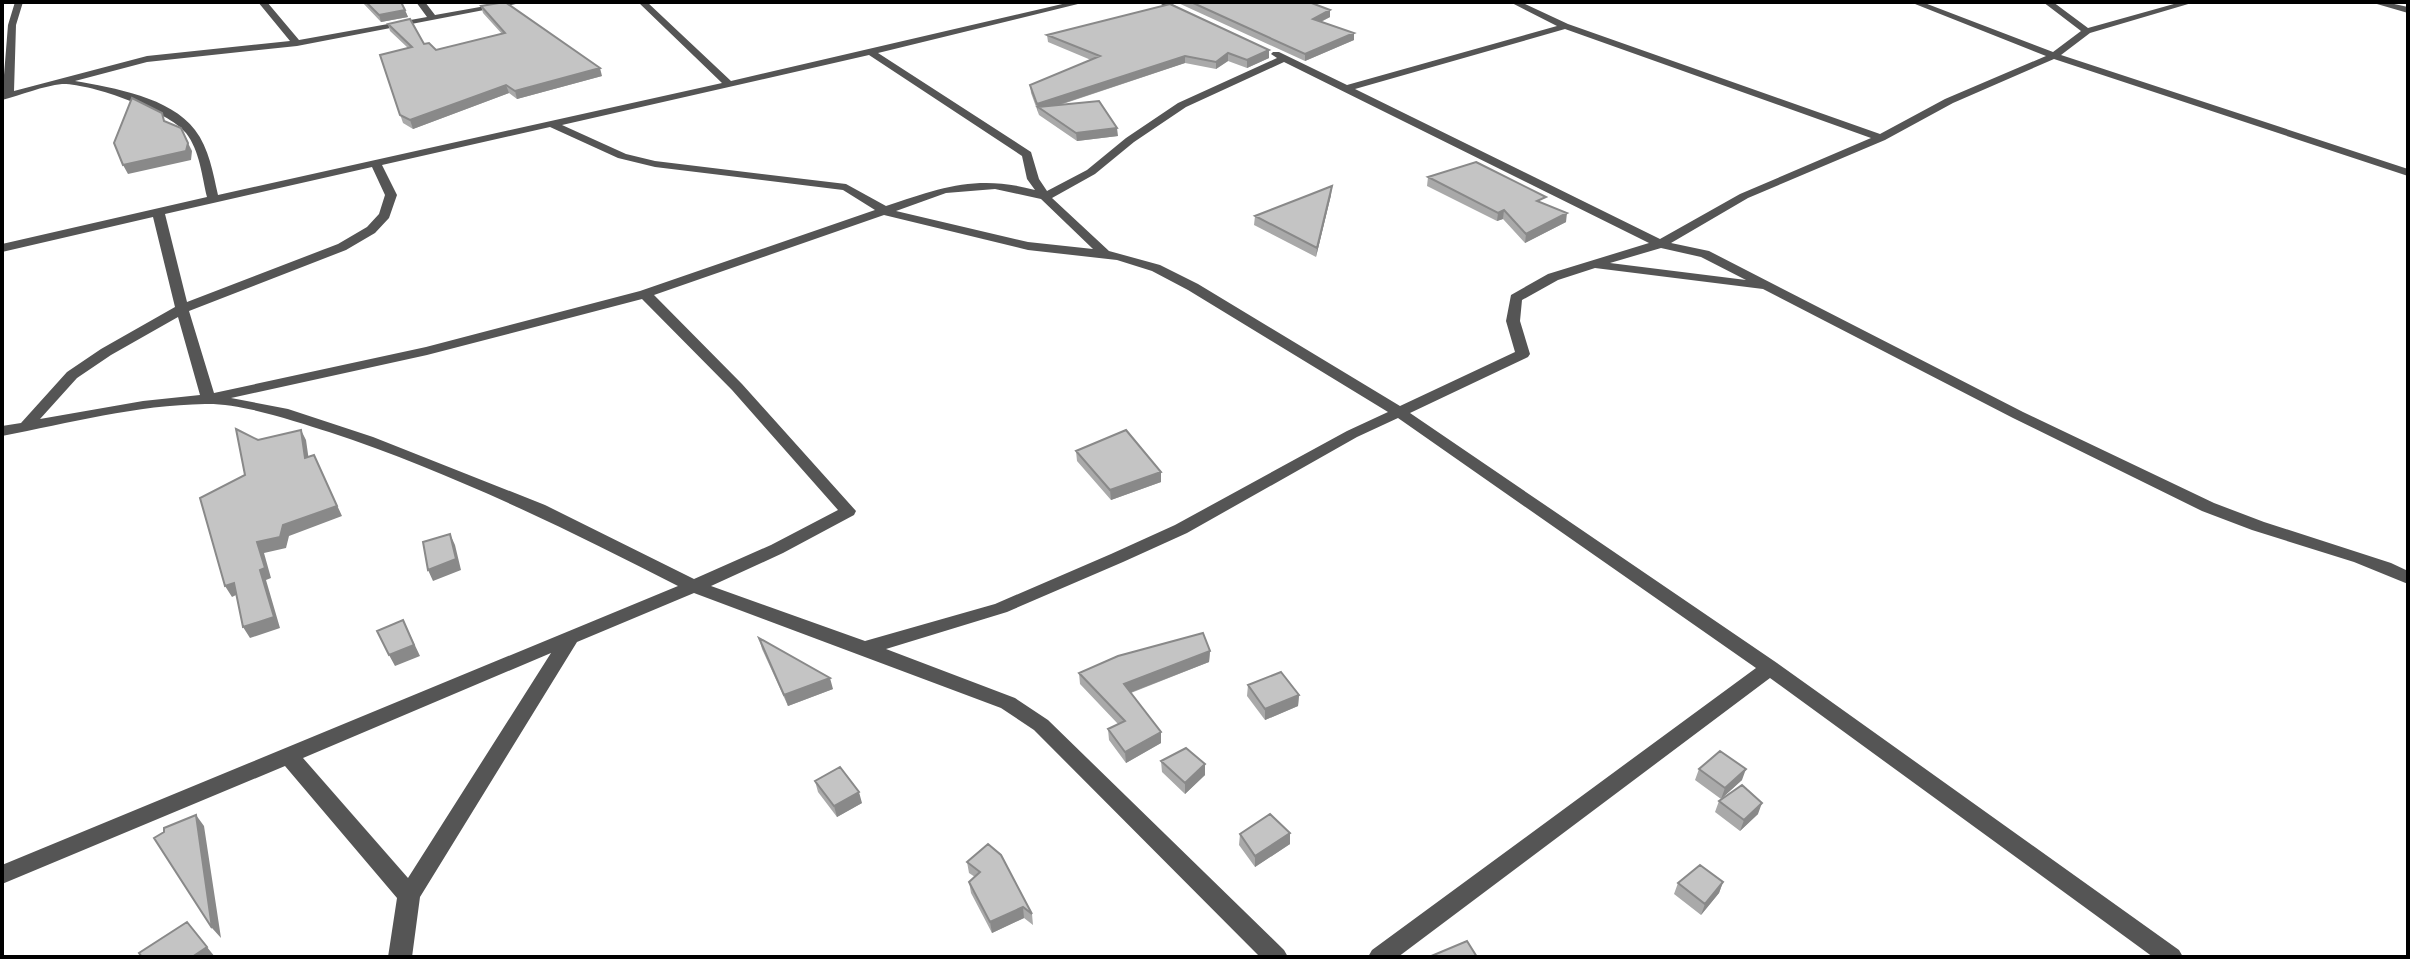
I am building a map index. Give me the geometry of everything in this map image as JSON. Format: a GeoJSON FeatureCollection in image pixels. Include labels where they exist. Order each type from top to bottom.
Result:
{"type":"FeatureCollection","features":[{"type":"Feature","properties":{"kind":"street"},"geometry":{"type":"LineString","coordinates":[[19,2],[12,25],[6,96],[147,59],[297,43],[522,2]]}},
{"type":"Feature","properties":{"kind":"street"},"geometry":{"type":"LineString","coordinates":[[262,2],[297,43]]}},
{"type":"Feature","properties":{"kind":"street"},"geometry":{"type":"LineString","coordinates":[[420,2],[433,18]]}},
{"type":"Feature","properties":{"kind":"street"},"geometry":{"type":"LineString","coordinates":[[642,2],[729,84]]}},
{"type":"Feature","properties":{"kind":"street"},"geometry":{"type":"LineString","coordinates":[[2,248],[549,123],[873,54],[1082,2]]}},
{"type":"Feature","properties":{"kind":"street"},"geometry":{"type":"LineString","coordinates":[[1161,2],[1202,21]]}},
{"type":"Feature","properties":{"kind":"street"},"geometry":{"type":"LineString","coordinates":[[1514,2],[1565,26],[1881,138]]}},
{"type":"Feature","properties":{"kind":"street"},"geometry":{"type":"LineString","coordinates":[[1914,2],[2054,56],[2408,173]]}},
{"type":"Feature","properties":{"kind":"street"},"geometry":{"type":"LineString","coordinates":[[2047,2],[2087,31]]}},
{"type":"Feature","properties":{"kind":"street"},"geometry":{"type":"LineString","coordinates":[[869,647],[1001,608],[1117,558],[1181,529],[1332,444],[1523,354],[1513,321],[1516,298],[1553,277],[1660,244],[1744,196],[1881,138],[1949,101],[2054,56],[2087,31],[2191,2]]}},
{"type":"Feature","properties":{"kind":"street"},"geometry":{"type":"LineString","coordinates":[[2374,2],[2408,10]]}},
{"type":"Feature","properties":{"kind":"street"},"geometry":{"type":"LineString","coordinates":[[1348,88],[1565,26]]}},
{"type":"Feature","properties":{"kind":"street"},"geometry":{"type":"LineString","coordinates":[[1257,46],[1348,88],[1660,244],[1705,254],[2100,456],[2212,509],[2279,535],[2405,576]]}},
{"type":"Feature","properties":{"kind":"street"},"geometry":{"type":"LineString","coordinates":[[873,54],[1027,154],[1033,179],[1045,197],[1104,253]]}},
{"type":"Feature","properties":{"kind":"street"},"geometry":{"type":"LineString","coordinates":[[2,431],[143,405],[208,399],[427,351],[645,294],[944,190],[1009,185],[1045,197],[1091,172],[1130,140],[1192,99],[1284,58]]}},
{"type":"Feature","properties":{"kind":"street"},"geometry":{"type":"LineString","coordinates":[[61,81],[173,114],[192,133],[203,157],[213,198]]}},
{"type":"Feature","properties":{"kind":"street"},"geometry":{"type":"LineString","coordinates":[[549,123],[622,156],[655,164],[846,187],[887,212],[1028,246],[1104,253],[1156,268],[1193,287],[1399,412],[1770,668],[2171,957]]}},
{"type":"Feature","properties":{"kind":"street"},"geometry":{"type":"LineString","coordinates":[[27,425],[72,375],[106,352],[182,309],[281,273],[342,247],[371,230],[385,215],[391,195],[376,163]]}},
{"type":"Feature","properties":{"kind":"street"},"geometry":{"type":"LineString","coordinates":[[158,211],[208,399]]}},
{"type":"Feature","properties":{"kind":"street"},"geometry":{"type":"LineString","coordinates":[[1595,265],[1771,288]]}},
{"type":"Feature","properties":{"kind":"street"},"geometry":{"type":"LineString","coordinates":[[2,875],[694,586],[777,549],[848,511],[737,387],[645,294]]}},
{"type":"Feature","properties":{"kind":"street"},"geometry":{"type":"LineString","coordinates":[[208,399],[283,412],[368,440],[539,509],[694,586],[869,647],[1008,703],[1041,725],[1276,957]]}},
{"type":"Feature","properties":{"kind":"street"},"geometry":{"type":"LineString","coordinates":[[400,957],[409,895],[570,638]]}},
{"type":"Feature","properties":{"kind":"street"},"geometry":{"type":"LineString","coordinates":[[1380,957],[1770,668]]}},
{"type":"Feature","properties":{"kind":"street"},"geometry":{"type":"LineString","coordinates":[[288,755],[409,895]]}},
{"type":"Feature","properties":{"kind":"building"},"geometry":{"type":"Polygon","coordinates":[[[366,2],[401,2],[405,10],[379,15],[366,2]]]}},
{"type":"Feature","properties":{"kind":"building"},"geometry":{"type":"Polygon","coordinates":[[[505,2],[600,68],[515,91],[506,85],[410,120],[400,115],[380,55],[412,47],[388,24],[410,19],[424,44],[429,43],[436,50],[505,33],[481,6],[505,2]]]}},
{"type":"Feature","properties":{"kind":"building"},"geometry":{"type":"Polygon","coordinates":[[[1191,2],[1309,2],[1330,10],[1313,19],[1354,33],[1305,54],[1191,2]]]}},
{"type":"Feature","properties":{"kind":"building"},"geometry":{"type":"Polygon","coordinates":[[[1170,4],[1269,50],[1247,60],[1228,53],[1216,62],[1185,56],[1037,104],[1030,85],[1100,56],[1047,35],[1170,4]]]}},
{"type":"Feature","properties":{"kind":"building"},"geometry":{"type":"Polygon","coordinates":[[[132,98],[162,113],[164,121],[181,128],[188,143],[186,151],[123,165],[114,143],[132,98]]]}},
{"type":"Feature","properties":{"kind":"building"},"geometry":{"type":"Polygon","coordinates":[[[1099,101],[1117,128],[1076,133],[1038,107],[1099,101]]]}},
{"type":"Feature","properties":{"kind":"building"},"geometry":{"type":"Polygon","coordinates":[[[1476,162],[1546,197],[1537,201],[1567,213],[1526,234],[1504,210],[1498,213],[1428,177],[1476,162]]]}},
{"type":"Feature","properties":{"kind":"building"},"geometry":{"type":"Polygon","coordinates":[[[1332,186],[1317,248],[1255,216],[1309,195],[1332,186]]]}},
{"type":"Feature","properties":{"kind":"building"},"geometry":{"type":"Polygon","coordinates":[[[236,429],[258,440],[301,430],[305,458],[314,455],[337,506],[283,525],[280,537],[257,542],[265,568],[260,570],[274,617],[243,627],[234,583],[225,586],[200,498],[245,475],[236,429]]]}},
{"type":"Feature","properties":{"kind":"building"},"geometry":{"type":"Polygon","coordinates":[[[1126,430],[1161,472],[1110,490],[1076,451],[1126,430]]]}},
{"type":"Feature","properties":{"kind":"building"},"geometry":{"type":"Polygon","coordinates":[[[450,534],[456,559],[428,570],[423,542],[450,534]]]}},
{"type":"Feature","properties":{"kind":"building"},"geometry":{"type":"Polygon","coordinates":[[[403,620],[414,645],[389,655],[377,631],[403,620]]]}},
{"type":"Feature","properties":{"kind":"building"},"geometry":{"type":"Polygon","coordinates":[[[1203,633],[1210,651],[1124,684],[1161,732],[1125,752],[1108,729],[1125,721],[1079,673],[1118,656],[1203,633]]]}},
{"type":"Feature","properties":{"kind":"building"},"geometry":{"type":"Polygon","coordinates":[[[759,638],[830,678],[784,695],[759,638]]]}},
{"type":"Feature","properties":{"kind":"building"},"geometry":{"type":"Polygon","coordinates":[[[1281,672],[1299,695],[1265,709],[1248,685],[1281,672]]]}},
{"type":"Feature","properties":{"kind":"building"},"geometry":{"type":"Polygon","coordinates":[[[1186,748],[1205,764],[1185,783],[1161,761],[1186,748]]]}},
{"type":"Feature","properties":{"kind":"building"},"geometry":{"type":"Polygon","coordinates":[[[1720,751],[1746,769],[1725,788],[1699,769],[1720,751]]]}},
{"type":"Feature","properties":{"kind":"building"},"geometry":{"type":"Polygon","coordinates":[[[840,767],[859,792],[834,806],[815,781],[840,767]]]}},
{"type":"Feature","properties":{"kind":"building"},"geometry":{"type":"Polygon","coordinates":[[[1742,785],[1762,803],[1744,820],[1719,801],[1742,785]]]}},
{"type":"Feature","properties":{"kind":"building"},"geometry":{"type":"Polygon","coordinates":[[[1270,814],[1290,833],[1255,856],[1240,834],[1270,814]]]}},
{"type":"Feature","properties":{"kind":"building"},"geometry":{"type":"Polygon","coordinates":[[[196,815],[212,928],[154,838],[164,832],[164,828],[196,815]]]}},
{"type":"Feature","properties":{"kind":"building"},"geometry":{"type":"Polygon","coordinates":[[[988,844],[1001,855],[1032,914],[1023,907],[990,922],[969,882],[980,872],[967,862],[988,844]]]}},
{"type":"Feature","properties":{"kind":"building"},"geometry":{"type":"Polygon","coordinates":[[[1700,865],[1723,882],[1705,904],[1678,883],[1700,865]]]}},
{"type":"Feature","properties":{"kind":"building"},"geometry":{"type":"Polygon","coordinates":[[[187,922],[207,947],[192,957],[142,957],[139,953],[187,922]]]}},
{"type":"Feature","properties":{"kind":"building"},"geometry":{"type":"Polygon","coordinates":[[[1467,941],[1477,957],[1429,957],[1467,941]]]}}]}
